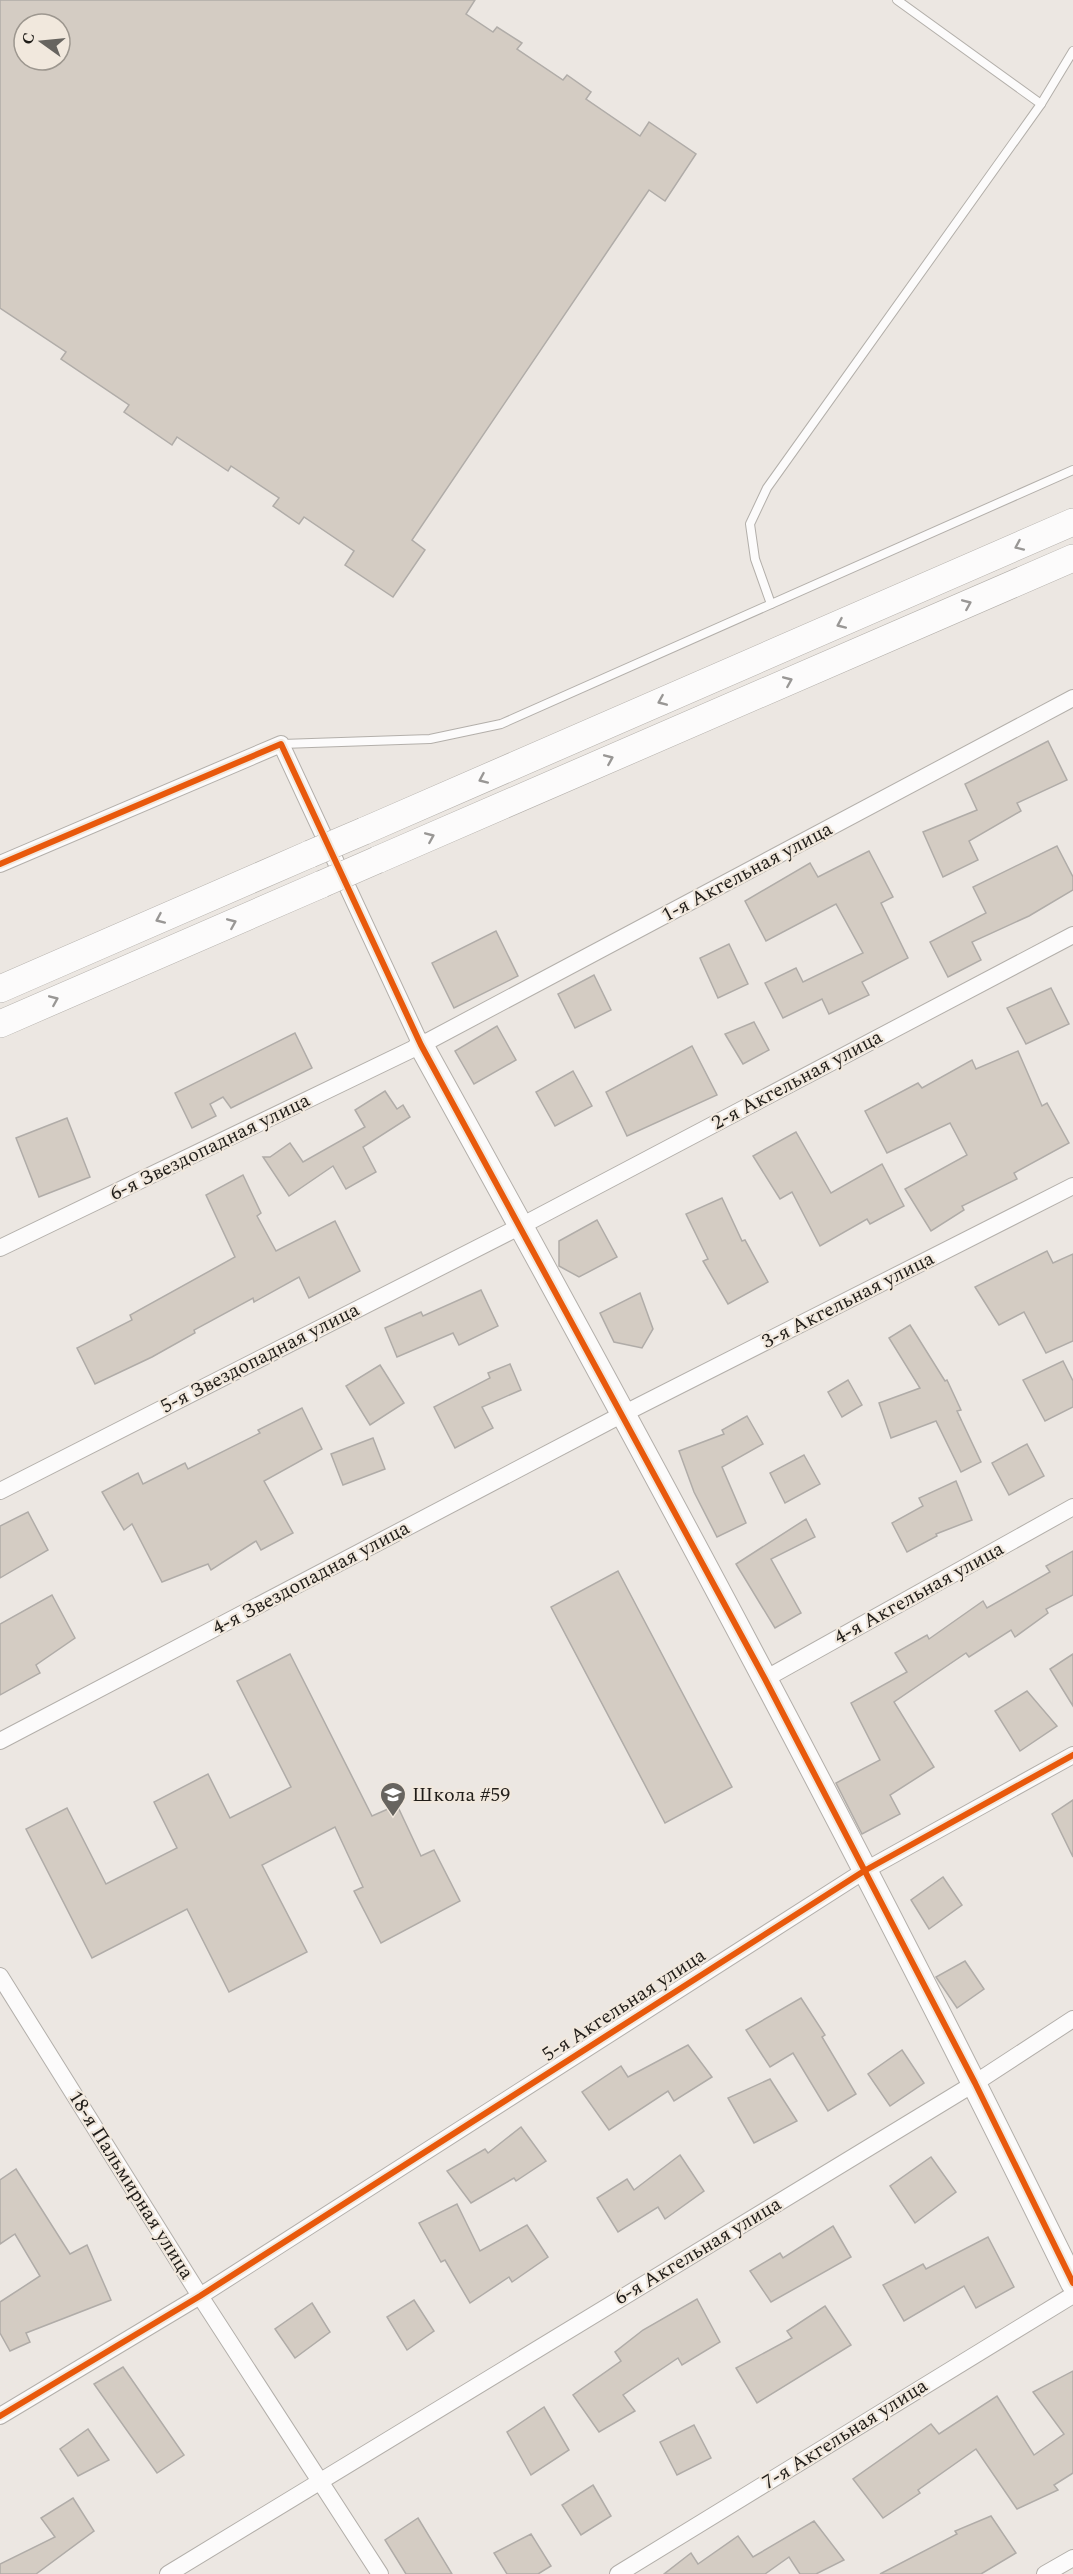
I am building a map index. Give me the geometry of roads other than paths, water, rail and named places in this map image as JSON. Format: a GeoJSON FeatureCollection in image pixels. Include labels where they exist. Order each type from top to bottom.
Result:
{"type":"FeatureCollection","features":[{"type":"Feature","properties":{"kind":"main road"},"geometry":{"type":"LineString","coordinates":[[0,989],[1073,522]]}},
{"type":"Feature","properties":{"kind":"main road"},"geometry":{"type":"LineString","coordinates":[[0,1024],[1073,558]]}},
{"type":"Feature","properties":{"kind":"street","name":"1-я Акгельная улица"},"geometry":{"type":"LineString","coordinates":[[420,1045],[1073,698]]}},
{"type":"Feature","properties":{"kind":"street"},"geometry":{"type":"LineString","coordinates":[[0,864],[281,744],[420,1045],[521,1226],[765,1678],[975,2083],[1073,2283]]}},
{"type":"Feature","properties":{"kind":"street","name":"2-я Акгельная улица"},"geometry":{"type":"LineString","coordinates":[[521,1226],[1073,935]]}},
{"type":"Feature","properties":{"kind":"street","name":"6-я Звездопадная улица"},"geometry":{"type":"LineString","coordinates":[[0,1248],[420,1045]]}},
{"type":"Feature","properties":{"kind":"street","name":"3-я Акгельная улица"},"geometry":{"type":"LineString","coordinates":[[623,1414],[1073,1186]]}},
{"type":"Feature","properties":{"kind":"street","name":"5-я Звездопадная улица"},"geometry":{"type":"LineString","coordinates":[[0,1491],[521,1226]]}},
{"type":"Feature","properties":{"kind":"street","name":"4-я Звездопадная улица"},"geometry":{"type":"LineString","coordinates":[[0,1741],[623,1414]]}},
{"type":"Feature","properties":{"kind":"street","name":"4-я Акгельная улица"},"geometry":{"type":"LineString","coordinates":[[765,1678],[1073,1507]]}},
{"type":"Feature","properties":{"kind":"street","name":"5-я Акгельная улица"},"geometry":{"type":"LineString","coordinates":[[0,2416],[200,2296],[864,1871],[1073,1755]]}},
{"type":"Feature","properties":{"kind":"street","name":"18-я Пальмирная улица"},"geometry":{"type":"LineString","coordinates":[[0,1976],[200,2296],[380,2574]]}},
{"type":"Feature","properties":{"kind":"street","name":"6-я Акгельная улица"},"geometry":{"type":"LineString","coordinates":[[168,2574],[975,2083],[1073,2019]]}},
{"type":"Feature","properties":{"kind":"street","name":"7-я Акгельная улица"},"geometry":{"type":"LineString","coordinates":[[618,2574],[1073,2295]]}},
{"type":"Feature","properties":{"kind":"street"},"geometry":{"type":"LineString","coordinates":[[1045,2574],[1073,2558]]}},
{"type":"Feature","properties":{"kind":"lane"},"geometry":{"type":"LineString","coordinates":[[897,0],[1041,104]]}},
{"type":"Feature","properties":{"kind":"lane"},"geometry":{"type":"LineString","coordinates":[[771,604],[755,559],[750,524],[767,488],[1041,104],[1073,51]]}},
{"type":"Feature","properties":{"kind":"lane"},"geometry":{"type":"LineString","coordinates":[[281,744],[430,739],[501,724],[1073,470]]}},
{"type":"Feature","properties":{"kind":"place","name":"Школа #59"},"geometry":{"type":"Point","coordinates":[393,1818]}}]}
